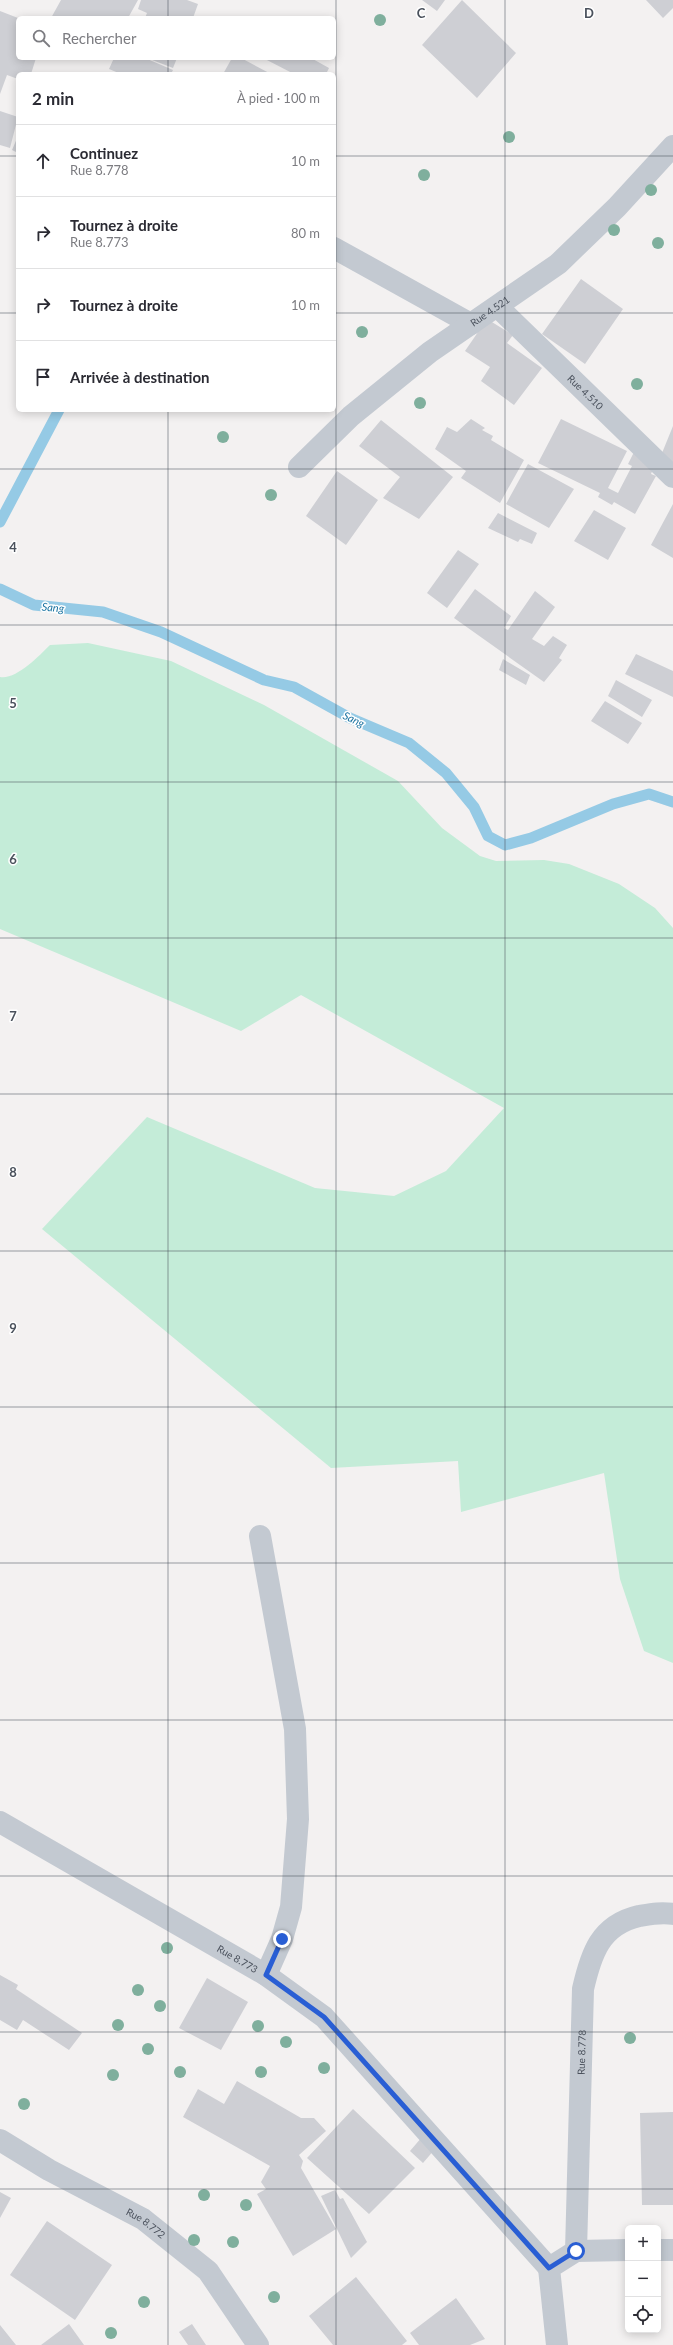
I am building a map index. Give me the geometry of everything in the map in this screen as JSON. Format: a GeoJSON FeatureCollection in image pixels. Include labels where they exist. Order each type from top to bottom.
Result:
{"type":"FeatureCollection","features":[{"type":"Feature","properties":{"kind":"street","name":"Rue 4.521"},"geometry":{"type":"LineString","coordinates":[[299,467],[351,416],[430,352],[498,307],[558,264],[617,207],[673,146]]}},
{"type":"Feature","properties":{"kind":"street"},"geometry":{"type":"LineString","coordinates":[[336,249],[472,324]]}},
{"type":"Feature","properties":{"kind":"street","name":"Rue 4.510"},"geometry":{"type":"LineString","coordinates":[[498,307],[673,477]]}},
{"type":"Feature","properties":{"kind":"street"},"geometry":{"type":"LineString","coordinates":[[260,1536],[295,1729],[298,1819],[291,1907],[282,1939],[266,1975]]}},
{"type":"Feature","properties":{"kind":"street","name":"Rue 8.773"},"geometry":{"type":"LineString","coordinates":[[0,1822],[266,1975],[324,2017],[549,2268]]}},
{"type":"Feature","properties":{"kind":"street","name":"Rue 8.778"},"geometry":{"type":"LineString","coordinates":[[576,2251],[582,1989],[590,1961],[604,1934],[624,1919],[659,1912],[673,1914]]}},
{"type":"Feature","properties":{"kind":"street","name":"Rue 8.772"},"geometry":{"type":"LineString","coordinates":[[0,2140],[49,2170],[143,2219],[208,2271],[258,2345]]}},
{"type":"Feature","properties":{"kind":"street"},"geometry":{"type":"LineString","coordinates":[[557,2345],[549,2268],[576,2251],[625,2250]]}},
{"type":"Feature","properties":{"kind":"street"},"geometry":{"type":"LineString","coordinates":[[661,2250],[673,2250]]}},
{"type":"Feature","properties":{"kind":"green space"},"geometry":{"type":"Polygon","coordinates":[[[88,643],[171,661],[264,705],[398,781],[442,828],[480,856],[496,861],[544,860],[569,864],[619,884],[655,908],[673,928],[673,1663],[644,1651],[620,1579],[604,1473],[461,1512],[458,1461],[331,1468],[42,1229],[147,1117],[315,1188],[394,1196],[446,1171],[504,1108],[301,995],[241,1031],[0,929],[0,677],[13,675],[20,671],[34,661],[50,645],[88,643]]]}},
{"type":"Feature","properties":{"kind":"building"},"geometry":{"type":"Polygon","coordinates":[[[61,0],[138,0],[129,16],[52,16],[61,0]]]}},
{"type":"Feature","properties":{"kind":"building"},"geometry":{"type":"Polygon","coordinates":[[[141,0],[187,0],[198,4],[194,16],[146,16],[147,13],[138,9],[141,0]]]}},
{"type":"Feature","properties":{"kind":"building"},"geometry":{"type":"Polygon","coordinates":[[[422,0],[445,0],[437,11],[422,0]]]}},
{"type":"Feature","properties":{"kind":"building"},"geometry":{"type":"Polygon","coordinates":[[[462,0],[516,53],[477,98],[422,45],[462,0]]]}},
{"type":"Feature","properties":{"kind":"building"},"geometry":{"type":"Polygon","coordinates":[[[646,0],[673,0],[673,8],[663,18],[646,0]]]}},
{"type":"Feature","properties":{"kind":"building"},"geometry":{"type":"Polygon","coordinates":[[[0,11],[16,17],[16,60],[35,60],[32,72],[16,72],[16,78],[7,75],[0,94],[0,11]]]}},
{"type":"Feature","properties":{"kind":"building"},"geometry":{"type":"Polygon","coordinates":[[[113,60],[150,60],[173,70],[172,72],[116,72],[109,69],[113,60]]]}},
{"type":"Feature","properties":{"kind":"building"},"geometry":{"type":"Polygon","coordinates":[[[152,60],[176,60],[173,68],[152,60]]]}},
{"type":"Feature","properties":{"kind":"building"},"geometry":{"type":"Polygon","coordinates":[[[231,60],[245,60],[267,72],[224,72],[231,60]]]}},
{"type":"Feature","properties":{"kind":"building"},"geometry":{"type":"Polygon","coordinates":[[[267,60],[315,60],[329,68],[327,72],[290,72],[267,60]]]}},
{"type":"Feature","properties":{"kind":"building"},"geometry":{"type":"Polygon","coordinates":[[[0,111],[16,116],[16,125],[10,148],[0,145],[0,111]]]}},
{"type":"Feature","properties":{"kind":"building"},"geometry":{"type":"Polygon","coordinates":[[[16,141],[16,152],[12,150],[16,141]]]}},
{"type":"Feature","properties":{"kind":"building"},"geometry":{"type":"Polygon","coordinates":[[[581,279],[623,309],[585,364],[542,334],[581,279]]]}},
{"type":"Feature","properties":{"kind":"building"},"geometry":{"type":"Polygon","coordinates":[[[487,319],[513,335],[507,343],[542,368],[514,405],[481,381],[490,367],[465,351],[487,319]]]}},
{"type":"Feature","properties":{"kind":"building"},"geometry":{"type":"Polygon","coordinates":[[[471,419],[485,428],[482,430],[493,436],[491,440],[524,460],[500,503],[461,478],[466,471],[435,449],[447,427],[457,432],[471,419]]]}},
{"type":"Feature","properties":{"kind":"building"},"geometry":{"type":"Polygon","coordinates":[[[561,419],[627,451],[608,488],[618,493],[632,466],[628,464],[635,450],[653,469],[651,474],[656,476],[635,514],[614,502],[612,505],[598,497],[600,493],[538,463],[561,419]]]}},
{"type":"Feature","properties":{"kind":"building"},"geometry":{"type":"Polygon","coordinates":[[[381,420],[453,477],[419,519],[383,498],[400,477],[359,446],[381,420]]]}},
{"type":"Feature","properties":{"kind":"building"},"geometry":{"type":"Polygon","coordinates":[[[673,426],[673,463],[660,458],[673,426]]]}},
{"type":"Feature","properties":{"kind":"building"},"geometry":{"type":"Polygon","coordinates":[[[528,464],[574,489],[549,528],[506,504],[528,464]]]}},
{"type":"Feature","properties":{"kind":"building"},"geometry":{"type":"Polygon","coordinates":[[[337,471],[378,500],[346,545],[306,516],[337,471]]]}},
{"type":"Feature","properties":{"kind":"building"},"geometry":{"type":"Polygon","coordinates":[[[673,504],[673,558],[651,545],[673,504]]]}},
{"type":"Feature","properties":{"kind":"building"},"geometry":{"type":"Polygon","coordinates":[[[594,510],[626,528],[608,560],[574,541],[594,510]]]}},
{"type":"Feature","properties":{"kind":"building"},"geometry":{"type":"Polygon","coordinates":[[[498,513],[537,533],[532,544],[520,539],[518,542],[488,528],[498,513]]]}},
{"type":"Feature","properties":{"kind":"building"},"geometry":{"type":"Polygon","coordinates":[[[458,550],[479,564],[447,608],[427,593],[458,550]]]}},
{"type":"Feature","properties":{"kind":"building"},"geometry":{"type":"Polygon","coordinates":[[[475,589],[511,616],[504,628],[508,630],[535,591],[555,607],[532,639],[544,646],[553,636],[567,645],[559,658],[562,660],[544,682],[454,618],[475,589]]]}},
{"type":"Feature","properties":{"kind":"building"},"geometry":{"type":"Polygon","coordinates":[[[636,654],[673,671],[673,697],[625,674],[636,654]]]}},
{"type":"Feature","properties":{"kind":"building"},"geometry":{"type":"Polygon","coordinates":[[[503,659],[530,675],[526,685],[499,670],[503,659]]]}},
{"type":"Feature","properties":{"kind":"building"},"geometry":{"type":"Polygon","coordinates":[[[616,680],[652,700],[642,717],[608,696],[616,680]]]}},
{"type":"Feature","properties":{"kind":"building"},"geometry":{"type":"Polygon","coordinates":[[[605,701],[642,723],[628,744],[591,721],[605,701]]]}},
{"type":"Feature","properties":{"kind":"building"},"geometry":{"type":"Polygon","coordinates":[[[0,1975],[18,1985],[16,1989],[82,2033],[69,2050],[23,2020],[17,2030],[0,2020],[0,1975]]]}},
{"type":"Feature","properties":{"kind":"building"},"geometry":{"type":"Polygon","coordinates":[[[207,1978],[248,2002],[221,2050],[179,2028],[207,1978]]]}},
{"type":"Feature","properties":{"kind":"building"},"geometry":{"type":"Polygon","coordinates":[[[237,2081],[301,2118],[314,2118],[326,2131],[299,2155],[303,2161],[301,2168],[336,2229],[293,2256],[257,2194],[266,2189],[261,2182],[270,2166],[183,2117],[198,2089],[224,2104],[237,2081]]]}},
{"type":"Feature","properties":{"kind":"building"},"geometry":{"type":"Polygon","coordinates":[[[353,2109],[415,2168],[369,2214],[307,2158],[353,2109]]]}},
{"type":"Feature","properties":{"kind":"building"},"geometry":{"type":"Polygon","coordinates":[[[673,2112],[673,2205],[642,2205],[640,2113],[673,2112]]]}},
{"type":"Feature","properties":{"kind":"building"},"geometry":{"type":"Polygon","coordinates":[[[422,2137],[435,2149],[423,2163],[410,2151],[422,2137]]]}},
{"type":"Feature","properties":{"kind":"building"},"geometry":{"type":"Polygon","coordinates":[[[335,2190],[340,2199],[343,2198],[367,2242],[351,2258],[321,2196],[335,2190]]]}},
{"type":"Feature","properties":{"kind":"building"},"geometry":{"type":"Polygon","coordinates":[[[0,2192],[11,2198],[0,2218],[0,2192]]]}},
{"type":"Feature","properties":{"kind":"building"},"geometry":{"type":"Polygon","coordinates":[[[47,2221],[112,2265],[75,2320],[10,2275],[47,2221]]]}},
{"type":"Feature","properties":{"kind":"building"},"geometry":{"type":"Polygon","coordinates":[[[356,2277],[407,2341],[402,2345],[333,2345],[309,2316],[356,2277]]]}},
{"type":"Feature","properties":{"kind":"building"},"geometry":{"type":"Polygon","coordinates":[[[456,2298],[485,2339],[470,2345],[419,2345],[410,2333],[456,2298]]]}},
{"type":"Feature","properties":{"kind":"building"},"geometry":{"type":"Polygon","coordinates":[[[69,2324],[84,2345],[41,2345],[69,2324]]]}},
{"type":"Feature","properties":{"kind":"building"},"geometry":{"type":"Polygon","coordinates":[[[192,2324],[206,2345],[188,2345],[179,2332],[192,2324]]]}},
{"type":"Feature","properties":{"kind":"building"},"geometry":{"type":"Polygon","coordinates":[[[0,2325],[16,2345],[0,2345],[0,2325]]]}},
{"type":"Feature","properties":{"kind":"waterway"},"geometry":{"type":"LineString","coordinates":[[0,522],[58,412]]}},
{"type":"Feature","properties":{"kind":"waterway","name":"Sang"},"geometry":{"type":"LineString","coordinates":[[0,589],[34,605],[103,612],[161,632],[264,680],[294,687],[350,718],[409,743],[446,773],[474,807],[488,836],[505,845],[531,838],[613,804],[649,794],[673,802]]}},
{"type":"Feature","properties":{"kind":"route"},"geometry":{"type":"LineString","coordinates":[[282,1939],[266,1975],[324,2017],[549,2268],[576,2251]]}}]}
